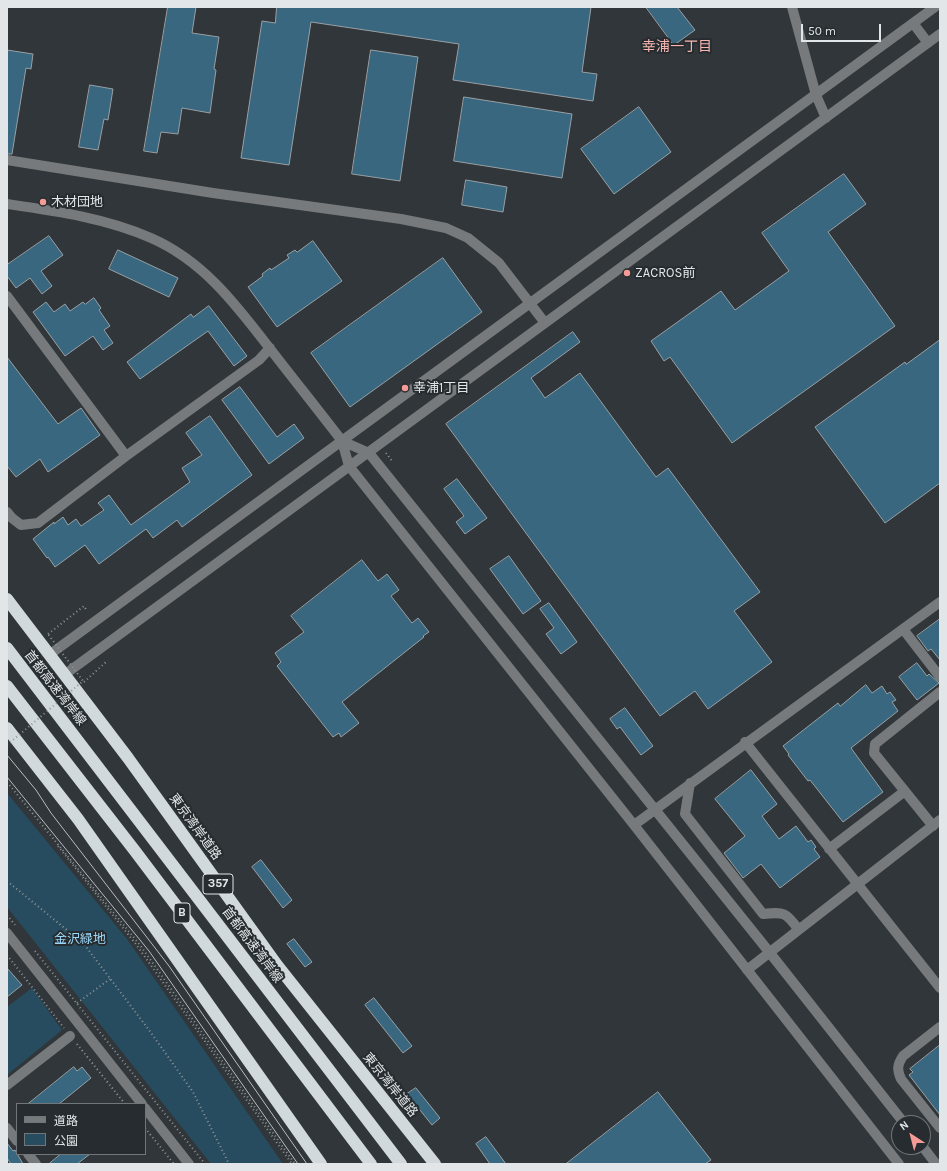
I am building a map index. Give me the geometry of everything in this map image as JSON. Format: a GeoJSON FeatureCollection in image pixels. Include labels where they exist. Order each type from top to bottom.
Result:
{"type":"FeatureCollection","features":[{"type":"Feature","properties":{"kind":"highway","name":"東京湾岸道路"},"geometry":{"type":"LineString","coordinates":[[7,599],[132,765],[277,965],[435,1164]]}},
{"type":"Feature","properties":{"kind":"highway","name":"首都高速湾岸線"},"geometry":{"type":"LineString","coordinates":[[7,648],[401,1164]]}},
{"type":"Feature","properties":{"kind":"highway","name":"B"},"geometry":{"type":"LineString","coordinates":[[7,686],[145,864],[369,1164]]}},
{"type":"Feature","properties":{"kind":"highway"},"geometry":{"type":"LineString","coordinates":[[7,728],[78,819],[321,1164]]}},
{"type":"Feature","properties":{"kind":"street"},"geometry":{"type":"LineString","coordinates":[[792,7],[816,95],[826,118]]}},
{"type":"Feature","properties":{"kind":"street"},"geometry":{"type":"LineString","coordinates":[[49,655],[935,7]]}},
{"type":"Feature","properties":{"kind":"street"},"geometry":{"type":"LineString","coordinates":[[913,23],[928,43]]}},
{"type":"Feature","properties":{"kind":"street"},"geometry":{"type":"LineString","coordinates":[[64,675],[940,34]]}},
{"type":"Feature","properties":{"kind":"street"},"geometry":{"type":"LineString","coordinates":[[7,160],[213,193],[401,219],[446,228],[468,238],[499,263],[545,323]]}},
{"type":"Feature","properties":{"kind":"street"},"geometry":{"type":"LineString","coordinates":[[7,204],[90,218],[151,238],[190,260],[217,283],[243,313],[342,441],[349,466],[634,824],[899,1164]]}},
{"type":"Feature","properties":{"kind":"street"},"geometry":{"type":"LineString","coordinates":[[7,296],[126,456]]}},
{"type":"Feature","properties":{"kind":"street"},"geometry":{"type":"LineString","coordinates":[[7,512],[21,525],[38,523],[126,456],[259,360],[270,348]]}},
{"type":"Feature","properties":{"kind":"street"},"geometry":{"type":"LineString","coordinates":[[342,441],[368,453],[770,953],[898,1115]]}},
{"type":"Feature","properties":{"kind":"street"},"geometry":{"type":"LineString","coordinates":[[634,824],[940,602]]}},
{"type":"Feature","properties":{"kind":"street"},"geometry":{"type":"LineString","coordinates":[[903,630],[940,677]]}},
{"type":"Feature","properties":{"kind":"street"},"geometry":{"type":"LineString","coordinates":[[747,970],[936,823],[905,791],[874,752],[875,744],[940,692]]}},
{"type":"Feature","properties":{"kind":"street"},"geometry":{"type":"LineString","coordinates":[[745,742],[940,988]]}},
{"type":"Feature","properties":{"kind":"street"},"geometry":{"type":"LineString","coordinates":[[690,783],[685,814],[763,914],[781,912],[788,915],[798,930]]}},
{"type":"Feature","properties":{"kind":"street"},"geometry":{"type":"LineString","coordinates":[[829,849],[905,791]]}},
{"type":"Feature","properties":{"kind":"street"},"geometry":{"type":"LineString","coordinates":[[7,934],[141,1103]]}},
{"type":"Feature","properties":{"kind":"street"},"geometry":{"type":"LineString","coordinates":[[940,1027],[903,1056],[899,1063],[898,1072],[901,1079],[940,1128]]}},
{"type":"Feature","properties":{"kind":"street"},"geometry":{"type":"LineString","coordinates":[[7,1085],[70,1036]]}},
{"type":"Feature","properties":{"kind":"street"},"geometry":{"type":"LineString","coordinates":[[146,1109],[189,1164]]}},
{"type":"Feature","properties":{"kind":"street"},"geometry":{"type":"LineString","coordinates":[[7,1128],[16,1140]]}},
{"type":"Feature","properties":{"kind":"street"},"geometry":{"type":"LineString","coordinates":[[29,1155],[36,1164]]}},
{"type":"Feature","properties":{"kind":"street"},"geometry":{"type":"LineString","coordinates":[[929,1155],[936,1164]]}},
{"type":"Feature","properties":{"kind":"path"},"geometry":{"type":"LineString","coordinates":[[87,611],[84,606],[48,634],[88,687]]}},
{"type":"Feature","properties":{"kind":"path"},"geometry":{"type":"LineString","coordinates":[[7,745],[106,662]]}},
{"type":"Feature","properties":{"kind":"path"},"geometry":{"type":"LineString","coordinates":[[7,782],[140,944],[293,1164]]}},
{"type":"Feature","properties":{"kind":"path"},"geometry":{"type":"LineString","coordinates":[[7,881],[84,944],[110,980],[150,1030],[193,1092],[229,1164]]}},
{"type":"Feature","properties":{"kind":"path"},"geometry":{"type":"LineString","coordinates":[[7,915],[17,928]]}},
{"type":"Feature","properties":{"kind":"path"},"geometry":{"type":"LineString","coordinates":[[32,946],[205,1164]]}},
{"type":"Feature","properties":{"kind":"path"},"geometry":{"type":"LineString","coordinates":[[77,1003],[110,980]]}},
{"type":"Feature","properties":{"kind":"path"},"geometry":{"type":"LineString","coordinates":[[146,1129],[174,1164]]}},
{"type":"Feature","properties":{"kind":"green space","name":"金沢緑地"},"geometry":{"type":"Polygon","coordinates":[[[7,793],[127,939],[283,1164],[211,1164],[7,907],[7,793]]]}},
{"type":"Feature","properties":{"kind":"green space"},"geometry":{"type":"Polygon","coordinates":[[[32,988],[62,1030],[7,1075],[7,1007],[32,988]]]}},
{"type":"Feature","properties":{"kind":"building"},"geometry":{"type":"Polygon","coordinates":[[[168,7],[196,7],[192,33],[219,37],[214,69],[216,70],[210,113],[182,108],[178,134],[161,132],[157,153],[144,151],[168,7]]]}},
{"type":"Feature","properties":{"kind":"building"},"geometry":{"type":"Polygon","coordinates":[[[277,7],[591,7],[582,72],[597,74],[593,101],[453,80],[459,44],[311,22],[289,165],[241,158],[262,21],[275,23],[277,7]]]}},
{"type":"Feature","properties":{"kind":"building"},"geometry":{"type":"Polygon","coordinates":[[[646,7],[677,7],[695,30],[674,45],[646,7]]]}},
{"type":"Feature","properties":{"kind":"building"},"geometry":{"type":"Polygon","coordinates":[[[7,50],[33,54],[31,69],[26,68],[12,154],[7,154],[7,50]]]}},
{"type":"Feature","properties":{"kind":"building"},"geometry":{"type":"Polygon","coordinates":[[[371,50],[418,57],[400,181],[352,174],[371,50]]]}},
{"type":"Feature","properties":{"kind":"building"},"geometry":{"type":"Polygon","coordinates":[[[90,85],[113,89],[108,120],[104,119],[98,150],[79,147],[90,85]]]}},
{"type":"Feature","properties":{"kind":"building"},"geometry":{"type":"Polygon","coordinates":[[[464,97],[572,114],[562,178],[454,161],[464,97]]]}},
{"type":"Feature","properties":{"kind":"building"},"geometry":{"type":"Polygon","coordinates":[[[639,107],[671,152],[614,194],[581,149],[639,107]]]}},
{"type":"Feature","properties":{"kind":"building"},"geometry":{"type":"Polygon","coordinates":[[[844,174],[866,204],[828,232],[895,326],[732,443],[670,357],[664,361],[651,341],[721,291],[735,310],[789,271],[762,233],[844,174]]]}},
{"type":"Feature","properties":{"kind":"building"},"geometry":{"type":"Polygon","coordinates":[[[466,180],[507,187],[503,212],[462,205],[466,180]]]}},
{"type":"Feature","properties":{"kind":"building"},"geometry":{"type":"Polygon","coordinates":[[[49,236],[63,255],[41,271],[52,286],[42,294],[30,278],[16,288],[7,276],[7,265],[49,236]]]}},
{"type":"Feature","properties":{"kind":"building"},"geometry":{"type":"Polygon","coordinates":[[[313,241],[342,281],[277,327],[248,287],[263,276],[262,274],[270,268],[271,270],[289,258],[287,255],[295,250],[297,252],[313,241]]]}},
{"type":"Feature","properties":{"kind":"building"},"geometry":{"type":"Polygon","coordinates":[[[118,250],[178,278],[169,297],[109,269],[118,250]]]}},
{"type":"Feature","properties":{"kind":"building"},"geometry":{"type":"Polygon","coordinates":[[[443,258],[482,312],[350,407],[311,353],[443,258]]]}},
{"type":"Feature","properties":{"kind":"building"},"geometry":{"type":"Polygon","coordinates":[[[94,298],[101,308],[99,310],[110,326],[104,330],[113,343],[103,350],[93,336],[65,356],[33,312],[46,302],[54,312],[65,304],[70,311],[83,302],[85,304],[94,298]]]}},
{"type":"Feature","properties":{"kind":"building"},"geometry":{"type":"Polygon","coordinates":[[[209,306],[247,356],[234,366],[208,331],[140,379],[127,362],[191,314],[193,317],[209,306]]]}},
{"type":"Feature","properties":{"kind":"building"},"geometry":{"type":"Polygon","coordinates":[[[573,332],[580,342],[531,378],[545,398],[580,373],[656,477],[668,468],[760,592],[734,611],[772,662],[708,709],[695,691],[660,716],[446,424],[573,332]]]}},
{"type":"Feature","properties":{"kind":"building"},"geometry":{"type":"Polygon","coordinates":[[[940,340],[940,483],[885,523],[815,427],[905,362],[906,364],[940,340]]]}},
{"type":"Feature","properties":{"kind":"building"},"geometry":{"type":"Polygon","coordinates":[[[7,357],[58,424],[81,408],[100,435],[48,472],[40,459],[16,477],[7,466],[7,357]]]}},
{"type":"Feature","properties":{"kind":"building"},"geometry":{"type":"Polygon","coordinates":[[[240,387],[277,437],[294,424],[304,438],[269,464],[222,400],[240,387]]]}},
{"type":"Feature","properties":{"kind":"building"},"geometry":{"type":"Polygon","coordinates":[[[210,416],[252,475],[182,527],[177,520],[153,538],[146,529],[99,564],[85,545],[55,567],[33,539],[54,522],[54,524],[63,517],[68,525],[76,519],[81,526],[104,510],[98,503],[109,495],[131,525],[190,482],[182,468],[202,455],[186,433],[210,416]]]}},
{"type":"Feature","properties":{"kind":"building"},"geometry":{"type":"Polygon","coordinates":[[[457,479],[487,518],[465,534],[456,522],[464,516],[444,489],[457,479]]]}},
{"type":"Feature","properties":{"kind":"building"},"geometry":{"type":"Polygon","coordinates":[[[509,556],[541,601],[523,614],[490,569],[509,556]]]}},
{"type":"Feature","properties":{"kind":"building"},"geometry":{"type":"Polygon","coordinates":[[[362,560],[378,581],[387,574],[399,590],[391,596],[412,623],[418,618],[429,632],[342,702],[359,723],[341,737],[339,733],[333,737],[277,666],[281,662],[275,653],[304,632],[291,616],[362,560]]]}},
{"type":"Feature","properties":{"kind":"building"},"geometry":{"type":"Polygon","coordinates":[[[549,603],[577,642],[561,654],[546,634],[554,628],[540,609],[549,603]]]}},
{"type":"Feature","properties":{"kind":"building"},"geometry":{"type":"Polygon","coordinates":[[[940,619],[940,660],[931,649],[928,651],[917,636],[940,619]]]}},
{"type":"Feature","properties":{"kind":"building"},"geometry":{"type":"Polygon","coordinates":[[[917,663],[927,676],[929,674],[939,683],[917,700],[899,677],[917,663]]]}},
{"type":"Feature","properties":{"kind":"building"},"geometry":{"type":"Polygon","coordinates":[[[866,685],[872,693],[882,686],[887,694],[890,692],[896,700],[892,702],[898,711],[851,748],[883,792],[843,822],[810,780],[808,781],[783,746],[838,703],[840,706],[866,685]]]}},
{"type":"Feature","properties":{"kind":"building"},"geometry":{"type":"Polygon","coordinates":[[[625,708],[653,746],[641,755],[620,727],[617,729],[610,719],[625,708]]]}},
{"type":"Feature","properties":{"kind":"building"},"geometry":{"type":"Polygon","coordinates":[[[751,770],[777,804],[762,816],[779,839],[796,826],[808,842],[811,840],[816,847],[814,849],[820,857],[780,888],[761,864],[743,878],[724,853],[745,836],[715,799],[751,770]]]}},
{"type":"Feature","properties":{"kind":"building"},"geometry":{"type":"Polygon","coordinates":[[[261,860],[292,900],[283,908],[252,867],[261,860]]]}},
{"type":"Feature","properties":{"kind":"building"},"geometry":{"type":"Polygon","coordinates":[[[294,939],[312,962],[305,967],[287,944],[294,939]]]}},
{"type":"Feature","properties":{"kind":"building"},"geometry":{"type":"Polygon","coordinates":[[[7,968],[22,985],[7,997],[7,968]]]}},
{"type":"Feature","properties":{"kind":"building"},"geometry":{"type":"Polygon","coordinates":[[[374,998],[412,1046],[403,1053],[365,1005],[374,998]]]}},
{"type":"Feature","properties":{"kind":"building"},"geometry":{"type":"Polygon","coordinates":[[[940,1045],[940,1115],[909,1075],[913,1072],[910,1069],[940,1045]]]}},
{"type":"Feature","properties":{"kind":"building"},"geometry":{"type":"Polygon","coordinates":[[[74,1067],[77,1071],[82,1067],[91,1078],[60,1103],[29,1103],[74,1067]]]}},
{"type":"Feature","properties":{"kind":"building"},"geometry":{"type":"Polygon","coordinates":[[[416,1088],[440,1118],[432,1125],[407,1094],[416,1088]]]}},
{"type":"Feature","properties":{"kind":"building"},"geometry":{"type":"Polygon","coordinates":[[[658,1092],[711,1160],[705,1164],[566,1164],[658,1092]]]}},
{"type":"Feature","properties":{"kind":"building"},"geometry":{"type":"Polygon","coordinates":[[[486,1137],[506,1164],[490,1164],[476,1144],[486,1137]]]}},
{"type":"Feature","properties":{"kind":"building"},"geometry":{"type":"Polygon","coordinates":[[[7,1143],[13,1151],[15,1150],[16,1155],[18,1155],[23,1164],[11,1164],[7,1158],[7,1143]]]}},
{"type":"Feature","properties":{"kind":"building"},"geometry":{"type":"Polygon","coordinates":[[[60,1155],[89,1155],[77,1164],[49,1164],[60,1155]]]}},
{"type":"Feature","properties":{"kind":"tram line"},"geometry":{"type":"LineString","coordinates":[[7,755],[36,790],[51,813],[169,966],[307,1164]]}},
{"type":"Feature","properties":{"kind":"tram line"},"geometry":{"type":"LineString","coordinates":[[7,777],[149,951],[298,1164]]}},
{"type":"Feature","properties":{"kind":"place","name":"木材団地"},"geometry":{"type":"Point","coordinates":[43,202]}},
{"type":"Feature","properties":{"kind":"place","name":"ZACROS前"},"geometry":{"type":"Point","coordinates":[627,273]}},
{"type":"Feature","properties":{"kind":"place","name":"幸浦1丁目"},"geometry":{"type":"Point","coordinates":[405,388]}},
{"type":"Feature","properties":{"kind":"district","name":"幸浦一丁目"},"geometry":{"type":"Point","coordinates":[677,47]}}]}
